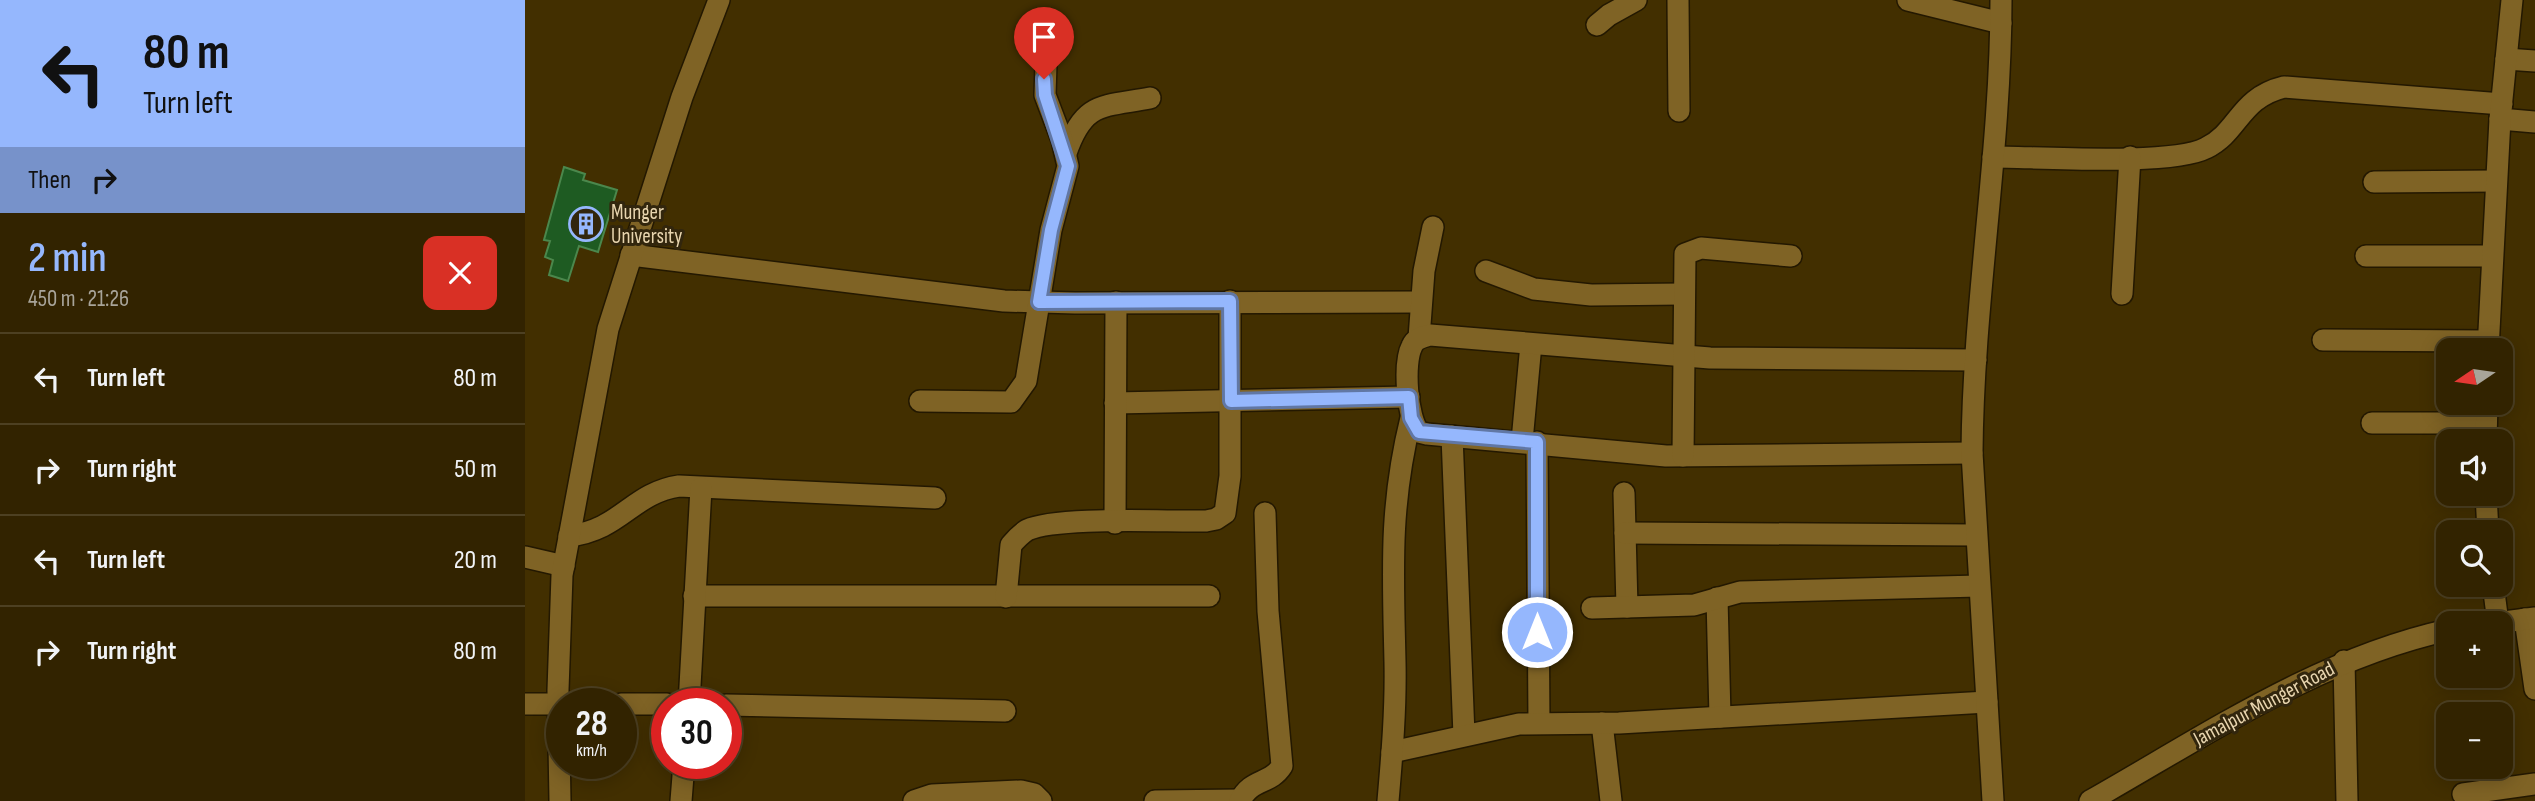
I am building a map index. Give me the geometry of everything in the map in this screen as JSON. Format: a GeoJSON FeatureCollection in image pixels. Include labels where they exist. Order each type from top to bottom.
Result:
{"type":"FeatureCollection","features":[{"type":"Feature","properties":{"kind":"street"},"geometry":{"type":"LineString","coordinates":[[568,688],[563,566],[608,329],[682,97],[719,0]]}},
{"type":"Feature","properties":{"kind":"street"},"geometry":{"type":"LineString","coordinates":[[1597,25],[1636,0]]}},
{"type":"Feature","properties":{"kind":"street"},"geometry":{"type":"LineString","coordinates":[[1678,0],[1679,111]]}},
{"type":"Feature","properties":{"kind":"street"},"geometry":{"type":"LineString","coordinates":[[1908,0],[2001,23]]}},
{"type":"Feature","properties":{"kind":"street"},"geometry":{"type":"LineString","coordinates":[[1993,801],[1972,453],[2001,0]]}},
{"type":"Feature","properties":{"kind":"street"},"geometry":{"type":"LineString","coordinates":[[2488,338],[2496,181],[2512,0]]}},
{"type":"Feature","properties":{"kind":"street"},"geometry":{"type":"LineString","coordinates":[[920,401],[1011,402],[1026,381],[1051,230],[1067,178],[1066,153],[1045,95],[1047,33]]}},
{"type":"Feature","properties":{"kind":"street"},"geometry":{"type":"LineString","coordinates":[[2506,59],[2535,61]]}},
{"type":"Feature","properties":{"kind":"street"},"geometry":{"type":"LineString","coordinates":[[1993,157],[2157,158],[2205,149],[2219,140],[2240,112],[2258,97],[2284,88],[2501,112],[2535,122]]}},
{"type":"Feature","properties":{"kind":"street"},"geometry":{"type":"LineString","coordinates":[[1066,153],[1074,129],[1091,111],[1150,98]]}},
{"type":"Feature","properties":{"kind":"street"},"geometry":{"type":"LineString","coordinates":[[2122,294],[2130,157]]}},
{"type":"Feature","properties":{"kind":"street"},"geometry":{"type":"LineString","coordinates":[[2374,182],[2496,181]]}},
{"type":"Feature","properties":{"kind":"street"},"geometry":{"type":"LineString","coordinates":[[1419,338],[1420,302],[1433,227]]}},
{"type":"Feature","properties":{"kind":"street"},"geometry":{"type":"LineString","coordinates":[[1683,456],[1685,254],[1692,250],[1791,256]]}},
{"type":"Feature","properties":{"kind":"street"},"geometry":{"type":"LineString","coordinates":[[631,255],[874,286],[1039,302],[1420,302]]}},
{"type":"Feature","properties":{"kind":"street"},"geometry":{"type":"LineString","coordinates":[[2366,256],[2492,256]]}},
{"type":"Feature","properties":{"kind":"street"},"geometry":{"type":"LineString","coordinates":[[1486,271],[1534,289],[1560,293],[1683,294]]}},
{"type":"Feature","properties":{"kind":"street"},"geometry":{"type":"LineString","coordinates":[[1006,597],[1011,545],[1027,530],[1048,525],[1206,521],[1225,513],[1229,488],[1230,301]]}},
{"type":"Feature","properties":{"kind":"street"},"geometry":{"type":"LineString","coordinates":[[1115,523],[1116,302]]}},
{"type":"Feature","properties":{"kind":"street"},"geometry":{"type":"LineString","coordinates":[[1388,801],[1395,662],[1391,544],[1396,489],[1410,407],[1409,358],[1412,344],[1419,338],[1443,336],[1684,356],[1976,360]]}},
{"type":"Feature","properties":{"kind":"street"},"geometry":{"type":"LineString","coordinates":[[2323,340],[2436,343]]}},
{"type":"Feature","properties":{"kind":"street"},"geometry":{"type":"LineString","coordinates":[[1531,344],[1530,442],[1539,723]]}},
{"type":"Feature","properties":{"kind":"street"},"geometry":{"type":"LineString","coordinates":[[1115,403],[1231,401],[1410,407]]}},
{"type":"Feature","properties":{"kind":"street"},"geometry":{"type":"LineString","coordinates":[[1410,407],[1419,432],[1683,456],[1972,453]]}},
{"type":"Feature","properties":{"kind":"street"},"geometry":{"type":"LineString","coordinates":[[2372,423],[2486,422]]}},
{"type":"Feature","properties":{"kind":"street"},"geometry":{"type":"LineString","coordinates":[[1452,436],[1464,735]]}},
{"type":"Feature","properties":{"kind":"street"},"geometry":{"type":"LineString","coordinates":[[569,536],[585,534],[616,521],[646,495],[662,489],[701,488],[935,498]]}},
{"type":"Feature","properties":{"kind":"street"},"geometry":{"type":"LineString","coordinates":[[690,688],[701,488]]}},
{"type":"Feature","properties":{"kind":"street"},"geometry":{"type":"LineString","coordinates":[[1624,493],[1627,607]]}},
{"type":"Feature","properties":{"kind":"street"},"geometry":{"type":"LineString","coordinates":[[1155,801],[1240,800],[1248,788],[1277,774],[1282,766],[1269,622],[1265,513]]}},
{"type":"Feature","properties":{"kind":"street"},"geometry":{"type":"LineString","coordinates":[[1625,533],[1975,535]]}},
{"type":"Feature","properties":{"kind":"street"},"geometry":{"type":"LineString","coordinates":[[525,557],[563,566]]}},
{"type":"Feature","properties":{"kind":"street"},"geometry":{"type":"LineString","coordinates":[[1592,608],[1694,605],[1740,592],[1979,586]]}},
{"type":"Feature","properties":{"kind":"street"},"geometry":{"type":"LineString","coordinates":[[694,596],[1209,596]]}},
{"type":"Feature","properties":{"kind":"street"},"geometry":{"type":"LineString","coordinates":[[1717,598],[1720,717]]}},
{"type":"Feature","properties":{"kind":"street"},"geometry":{"type":"LineString","coordinates":[[2530,618],[2535,689]]}},
{"type":"Feature","properties":{"kind":"street","name":"Jamalpur Munger Road"},"geometry":{"type":"LineString","coordinates":[[2090,801],[2114,795],[2269,699],[2344,661],[2389,645],[2436,633]]}},
{"type":"Feature","properties":{"kind":"street"},"geometry":{"type":"LineString","coordinates":[[2344,661],[2347,801]]}},
{"type":"Feature","properties":{"kind":"street"},"geometry":{"type":"LineString","coordinates":[[1392,752],[1464,735],[1539,723],[1602,723],[1987,702]]}},
{"type":"Feature","properties":{"kind":"street"},"geometry":{"type":"LineString","coordinates":[[525,704],[546,704]]}},
{"type":"Feature","properties":{"kind":"street"},"geometry":{"type":"LineString","coordinates":[[742,705],[1005,711]]}},
{"type":"Feature","properties":{"kind":"street"},"geometry":{"type":"LineString","coordinates":[[1602,723],[1611,801]]}},
{"type":"Feature","properties":{"kind":"street"},"geometry":{"type":"LineString","coordinates":[[560,801],[562,779]]}},
{"type":"Feature","properties":{"kind":"street"},"geometry":{"type":"LineString","coordinates":[[681,801],[683,779]]}},
{"type":"Feature","properties":{"kind":"street"},"geometry":{"type":"LineString","coordinates":[[2463,794],[2535,784]]}},
{"type":"Feature","properties":{"kind":"street"},"geometry":{"type":"LineString","coordinates":[[914,801],[932,795],[1021,790],[1034,794],[1041,801]]}},
{"type":"Feature","properties":{"kind":"building","name":"Munger University"},"geometry":{"type":"Polygon","coordinates":[[[564,167],[585,174],[583,180],[617,190],[598,252],[579,246],[568,281],[549,275],[553,260],[545,257],[550,241],[544,240],[564,167]]]}},
{"type":"Feature","properties":{"kind":"place","name":"Munger University"},"geometry":{"type":"Point","coordinates":[586,224]}},
{"type":"Feature","properties":{"kind":"route"},"geometry":{"type":"LineString","coordinates":[[1044,79],[1049,110],[1062,140],[1068,166],[1067,178],[1051,230],[1039,302],[1230,301],[1231,401],[1409,397],[1414,426],[1427,435],[1537,442],[1537,632]]}}]}
